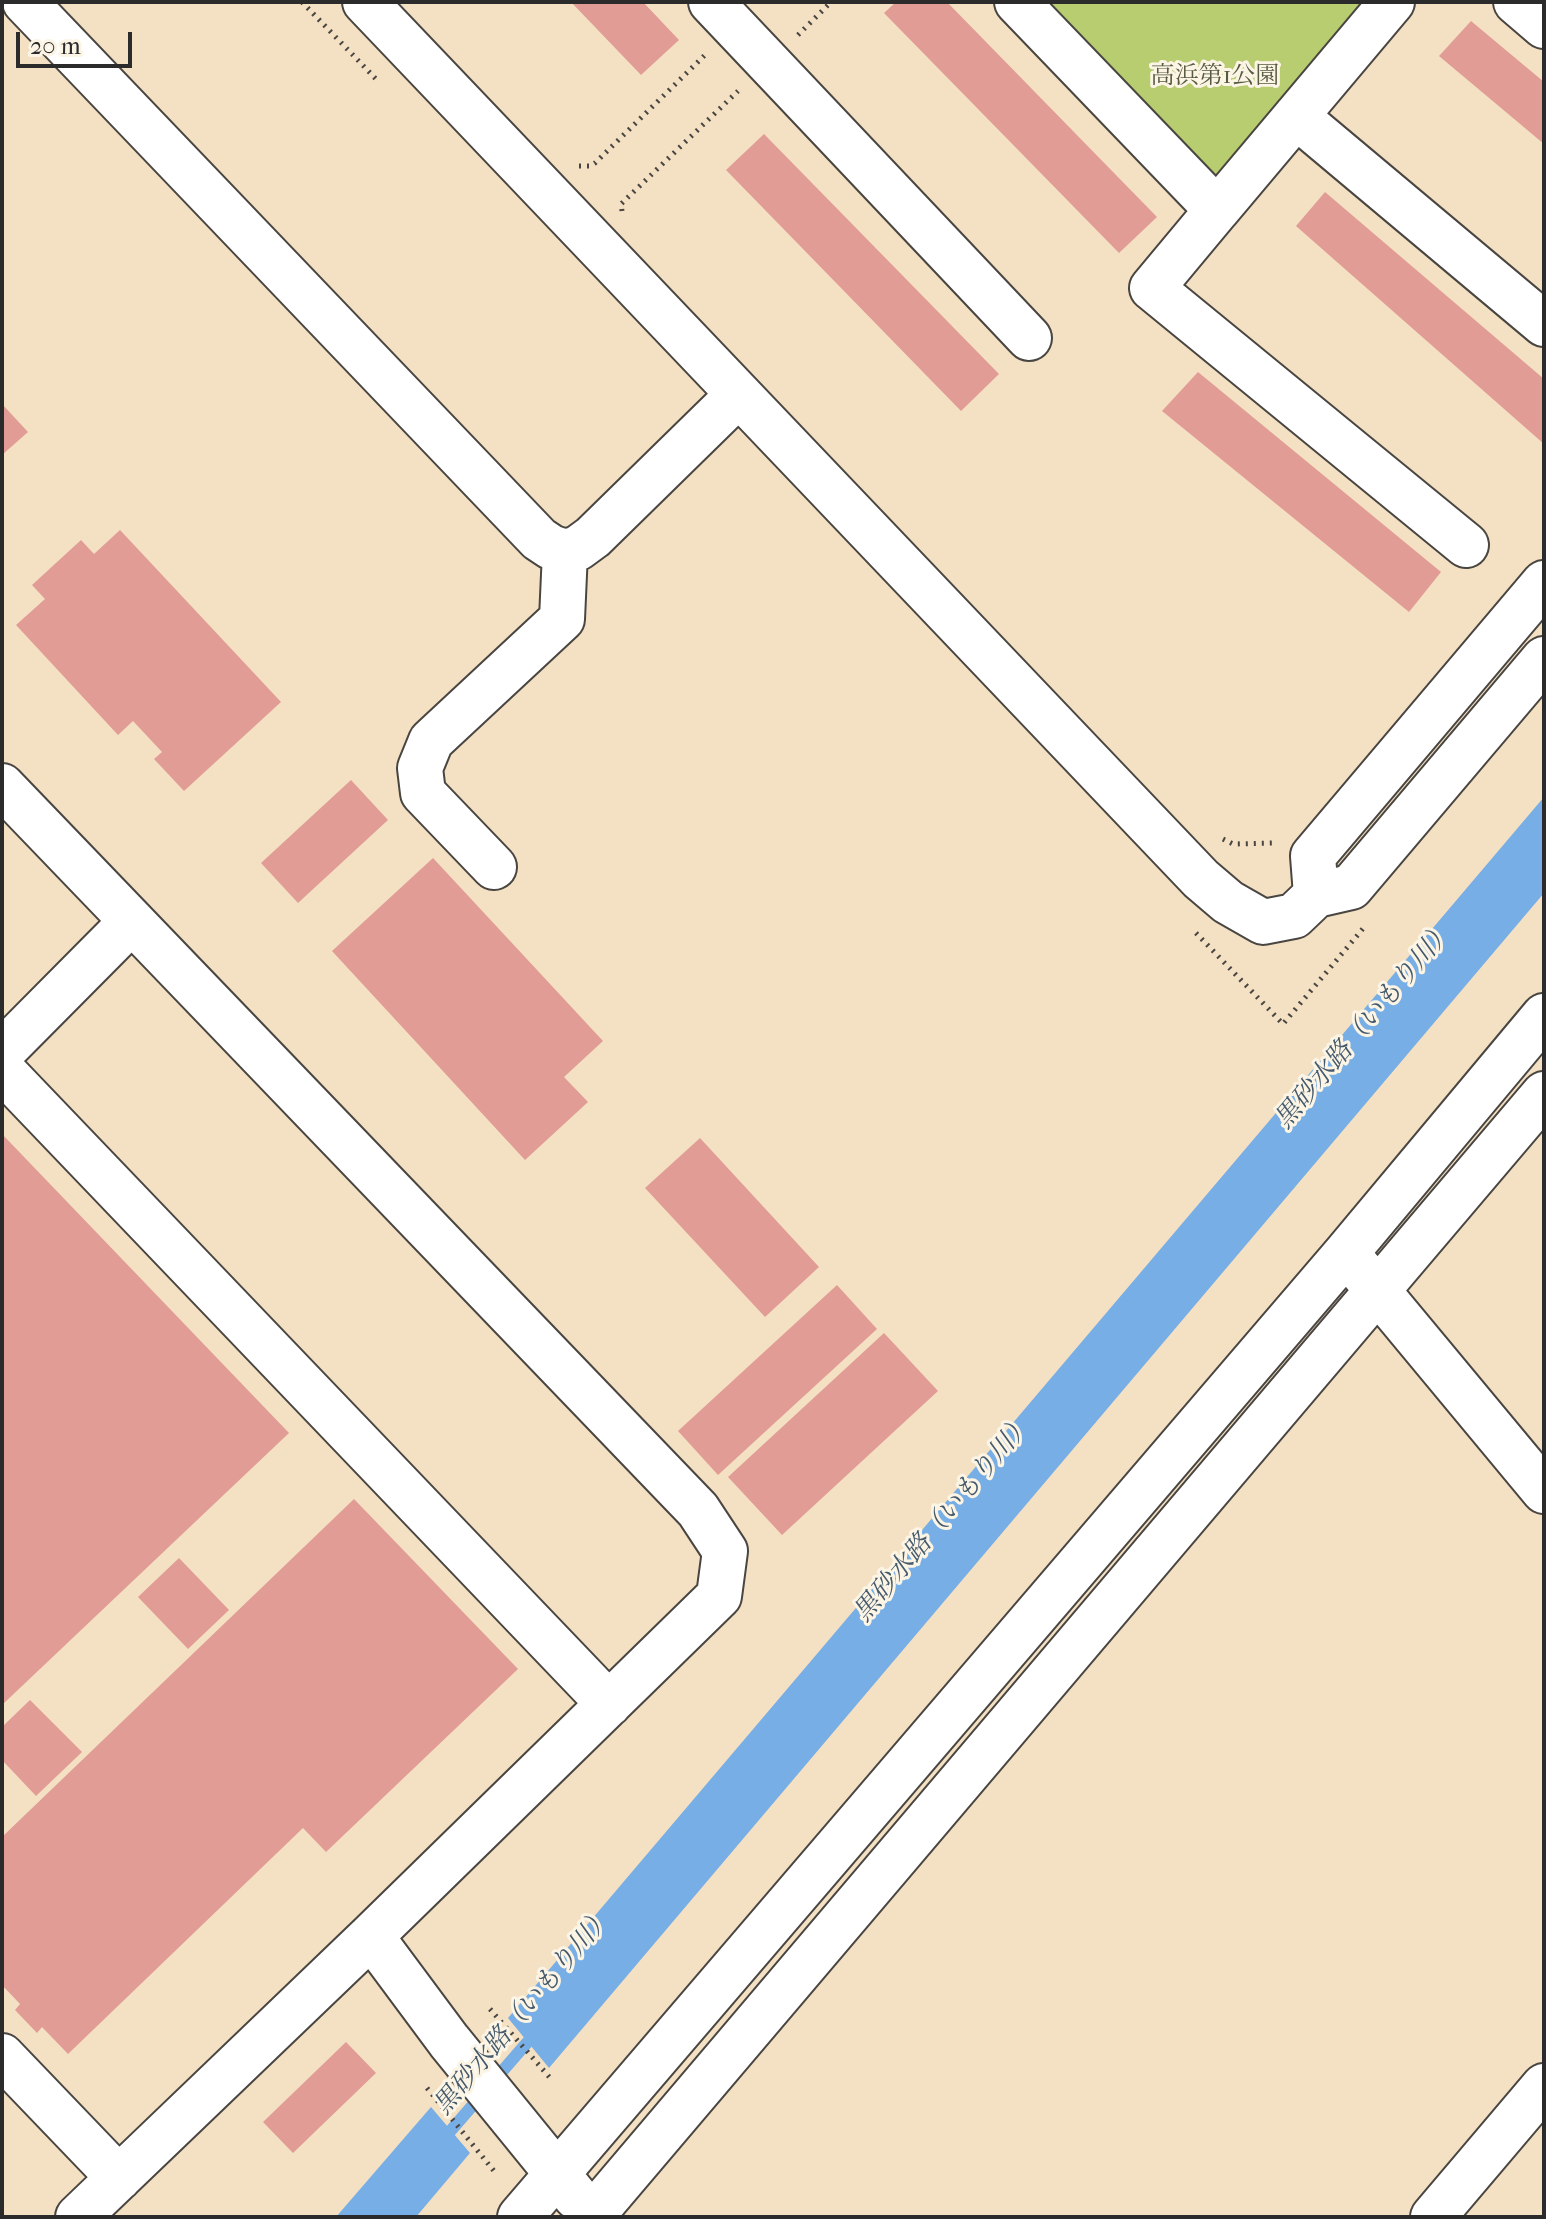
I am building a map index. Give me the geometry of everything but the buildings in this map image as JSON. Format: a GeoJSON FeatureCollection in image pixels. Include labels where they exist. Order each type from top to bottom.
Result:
{"type":"FeatureCollection","features":[{"type":"Feature","properties":{"kind":"street"},"geometry":{"type":"LineString","coordinates":[[25,2],[539,539],[551,547],[565,552],[578,548],[593,537],[738,395]]}},
{"type":"Feature","properties":{"kind":"street"},"geometry":{"type":"LineString","coordinates":[[365,2],[1201,879],[1228,902],[1263,922],[1294,916],[1316,895],[1351,887],[1544,659]]}},
{"type":"Feature","properties":{"kind":"street"},"geometry":{"type":"LineString","coordinates":[[711,2],[1029,338]]}},
{"type":"Feature","properties":{"kind":"street"},"geometry":{"type":"LineString","coordinates":[[1017,2],[1217,210]]}},
{"type":"Feature","properties":{"kind":"street"},"geometry":{"type":"LineString","coordinates":[[1392,2],[1152,288],[1466,545]]}},
{"type":"Feature","properties":{"kind":"street"},"geometry":{"type":"LineString","coordinates":[[1516,2],[1544,26]]}},
{"type":"Feature","properties":{"kind":"street"},"geometry":{"type":"LineString","coordinates":[[1296,116],[1544,324]]}},
{"type":"Feature","properties":{"kind":"street"},"geometry":{"type":"LineString","coordinates":[[494,867],[423,793],[420,768],[431,741],[562,619],[565,552]]}},
{"type":"Feature","properties":{"kind":"street"},"geometry":{"type":"LineString","coordinates":[[1316,895],[1313,856],[1544,583]]}},
{"type":"Feature","properties":{"kind":"street"},"geometry":{"type":"LineString","coordinates":[[2,786],[698,1510],[725,1551],[719,1596],[78,2217]]}},
{"type":"Feature","properties":{"kind":"street"},"geometry":{"type":"LineString","coordinates":[[2,1052],[132,921]]}},
{"type":"Feature","properties":{"kind":"street"},"geometry":{"type":"LineString","coordinates":[[520,2217],[1346,1253],[1544,1016]]}},
{"type":"Feature","properties":{"kind":"street"},"geometry":{"type":"LineString","coordinates":[[2,1070],[609,1704]]}},
{"type":"Feature","properties":{"kind":"street"},"geometry":{"type":"LineString","coordinates":[[371,1936],[449,2041],[592,2217],[1544,1094]]}},
{"type":"Feature","properties":{"kind":"street"},"geometry":{"type":"LineString","coordinates":[[1346,1253],[1544,1491]]}},
{"type":"Feature","properties":{"kind":"street"},"geometry":{"type":"LineString","coordinates":[[2,2056],[119,2178]]}},
{"type":"Feature","properties":{"kind":"street"},"geometry":{"type":"LineString","coordinates":[[1433,2217],[1544,2086]]}},
{"type":"Feature","properties":{"kind":"path"},"geometry":{"type":"LineString","coordinates":[[795,38],[831,2]]}},
{"type":"Feature","properties":{"kind":"path"},"geometry":{"type":"LineString","coordinates":[[573,163],[590,166],[595,163],[709,48]]}},
{"type":"Feature","properties":{"kind":"path"},"geometry":{"type":"LineString","coordinates":[[622,214],[621,204],[748,82]]}},
{"type":"Feature","properties":{"kind":"path"},"geometry":{"type":"LineString","coordinates":[[1217,837],[1233,844],[1289,842]]}},
{"type":"Feature","properties":{"kind":"path"},"geometry":{"type":"LineString","coordinates":[[490,2009],[552,2080]]}},
{"type":"Feature","properties":{"kind":"path"},"geometry":{"type":"LineString","coordinates":[[427,2088],[494,2171]]}},
{"type":"Feature","properties":{"kind":"green space","name":"高浜第1公園"},"geometry":{"type":"Polygon","coordinates":[[[1037,2],[1378,2],[1217,189],[1037,2]]]}},
{"type":"Feature","properties":{"kind":"water"},"geometry":{"type":"Polygon","coordinates":[[[1544,797],[1544,893],[549,2068],[508,2018],[1544,797]]]}},
{"type":"Feature","properties":{"kind":"water"},"geometry":{"type":"Polygon","coordinates":[[[431,2107],[470,2153],[416,2217],[336,2217],[431,2107]]]}},
{"type":"Feature","properties":{"kind":"waterway","name":"黒砂水路（いもり川）"},"geometry":{"type":"LineString","coordinates":[[440,2143],[538,2030]]}}]}
